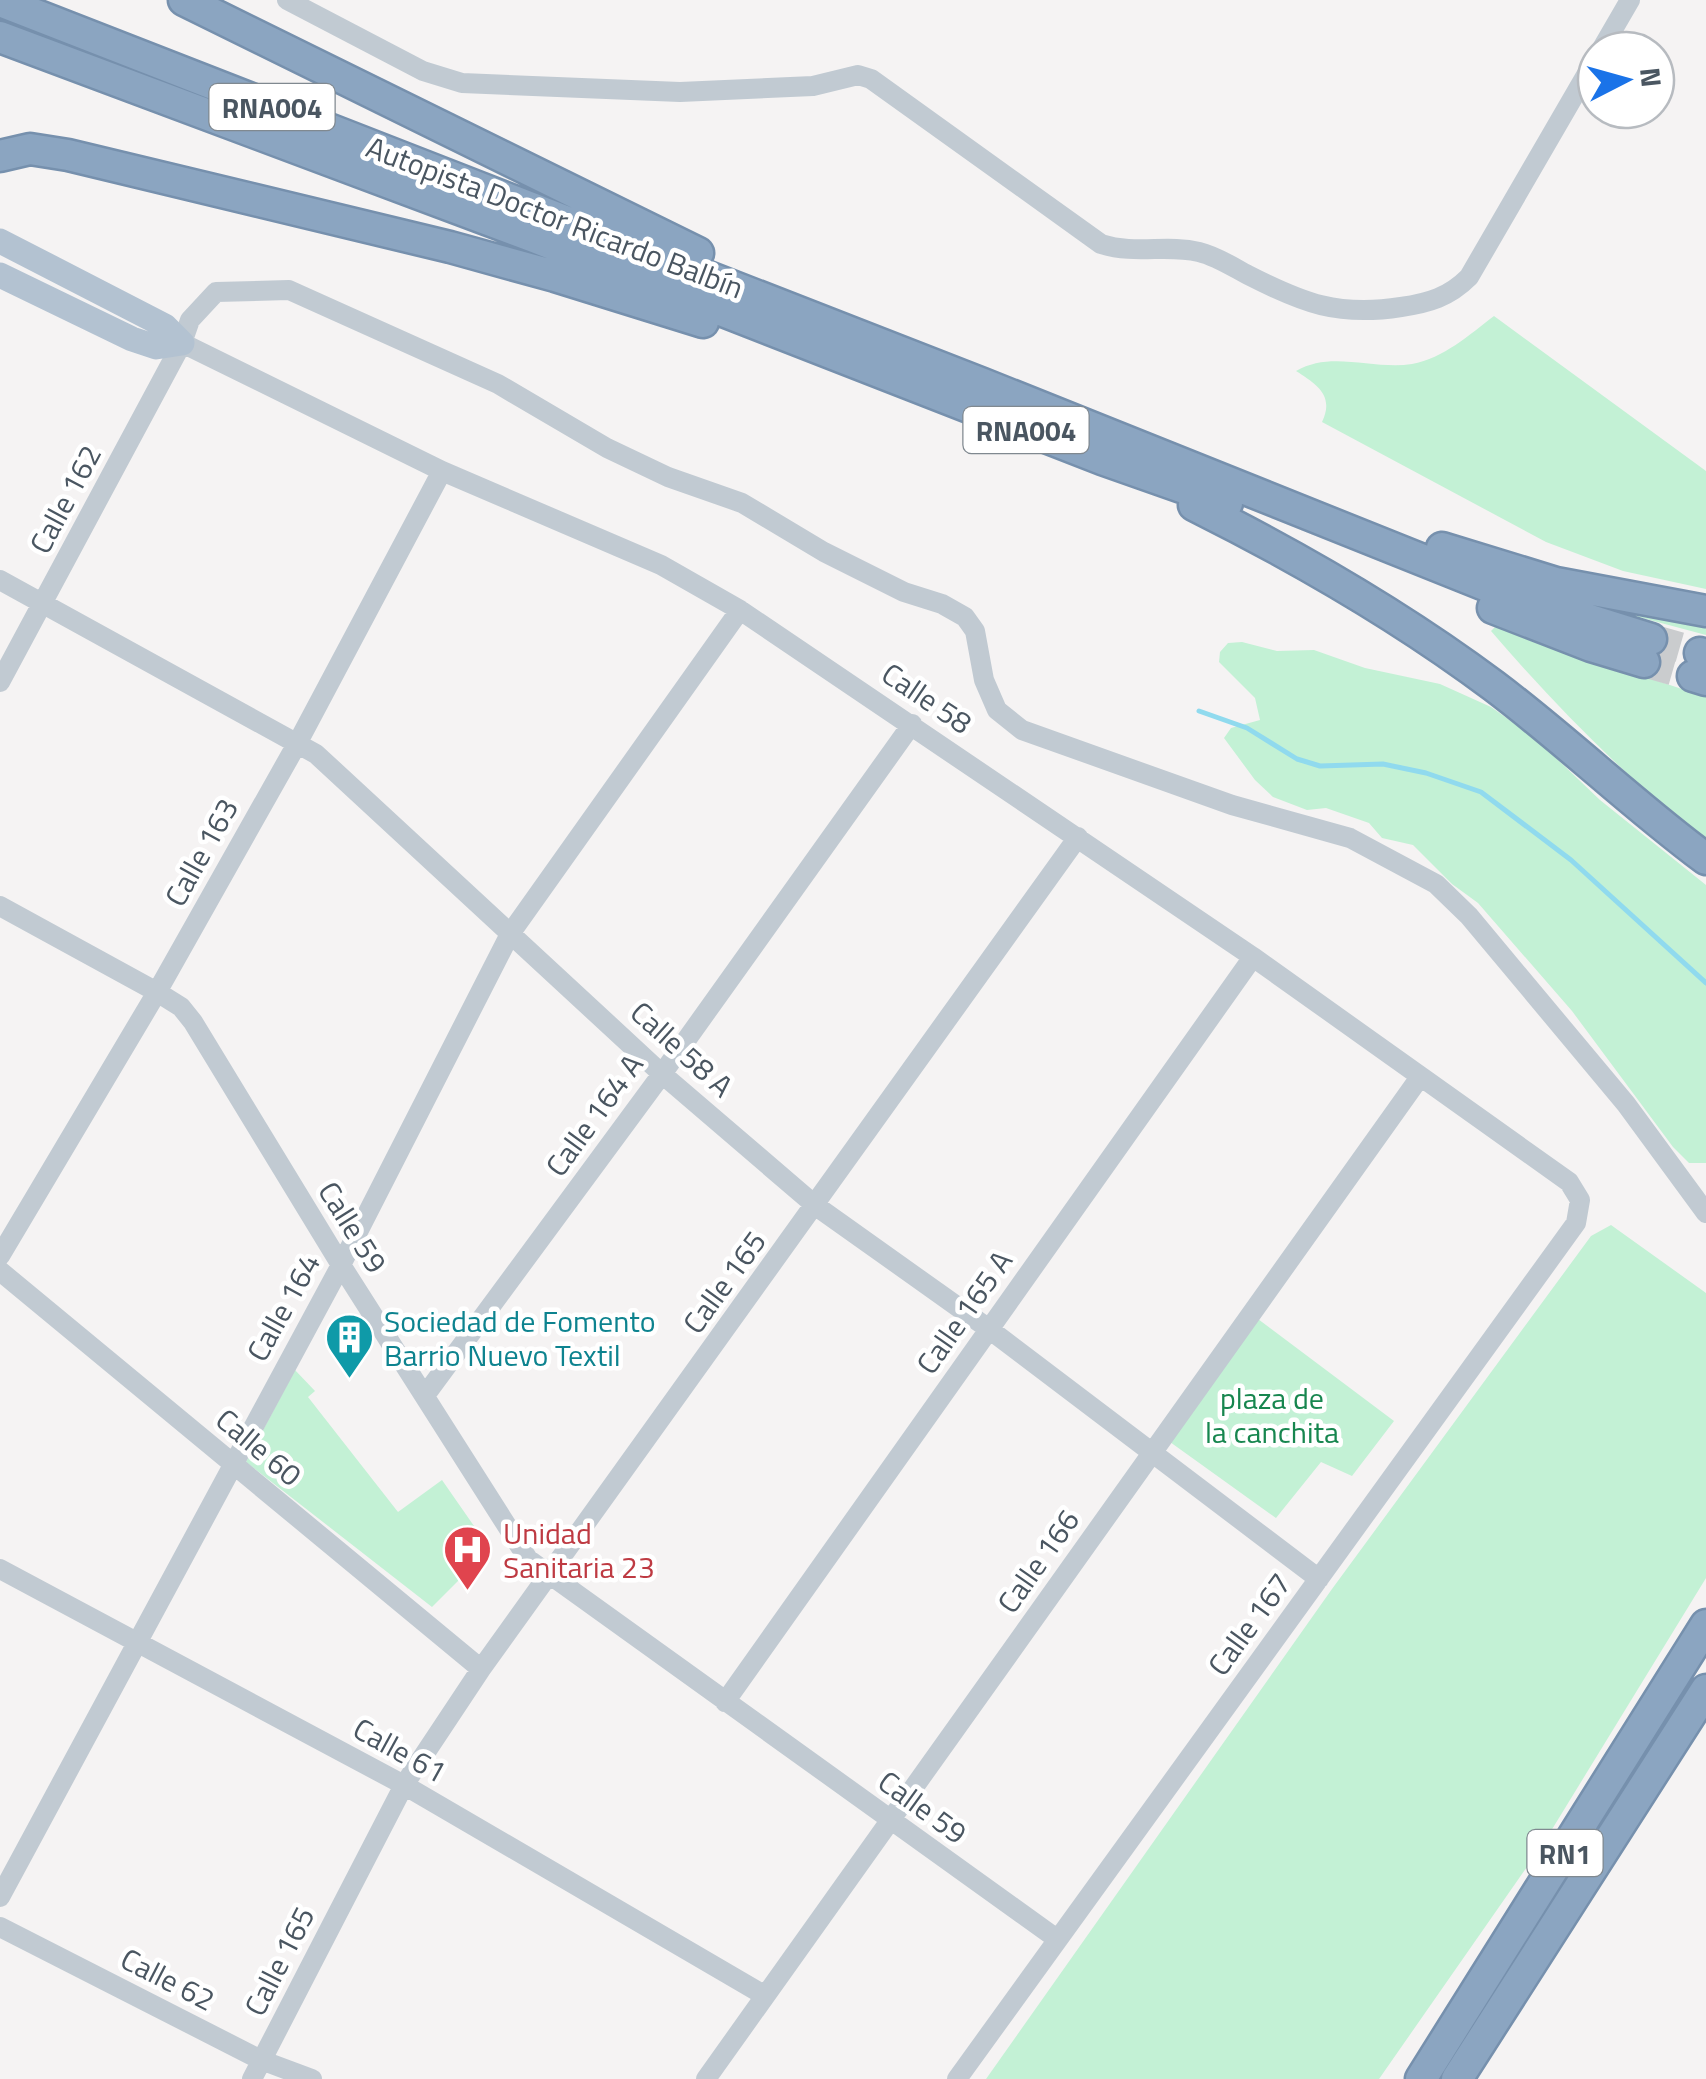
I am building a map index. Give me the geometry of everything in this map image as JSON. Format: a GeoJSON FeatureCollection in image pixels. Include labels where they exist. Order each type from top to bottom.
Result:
{"type":"FeatureCollection","features":[{"type":"Feature","properties":{"kind":"highway"},"geometry":{"type":"LineString","coordinates":[[184,0],[658,234],[983,384]]}},
{"type":"Feature","properties":{"kind":"highway","name":"Autopista Doctor Ricardo Balbín"},"geometry":{"type":"LineString","coordinates":[[0,1],[983,384],[1106,447]]}},
{"type":"Feature","properties":{"kind":"highway","name":"Autopista Doctor Ricardo Balbín"},"geometry":{"type":"LineString","coordinates":[[0,37],[534,237],[948,400],[1106,447]]}},
{"type":"Feature","properties":{"kind":"highway"},"geometry":{"type":"LineString","coordinates":[[0,156],[30,149],[68,155],[450,247],[556,276],[948,400]]}},
{"type":"Feature","properties":{"kind":"highway"},"geometry":{"type":"LineString","coordinates":[[1106,447],[1556,584],[1706,610]]}},
{"type":"Feature","properties":{"kind":"highway"},"geometry":{"type":"LineString","coordinates":[[1106,447],[1272,519],[1591,646],[1648,650]]}},
{"type":"Feature","properties":{"kind":"highway"},"geometry":{"type":"LineString","coordinates":[[1106,447],[1392,614],[1542,724],[1706,859]]}},
{"type":"Feature","properties":{"kind":"highway"},"geometry":{"type":"LineString","coordinates":[[1567,1849],[1706,1601]]}},
{"type":"Feature","properties":{"kind":"highway","name":"RN1"},"geometry":{"type":"LineString","coordinates":[[1420,2079],[1706,1624]]}},
{"type":"Feature","properties":{"kind":"highway","name":"RN1"},"geometry":{"type":"LineString","coordinates":[[1456,2079],[1706,1690]]}},
{"type":"Feature","properties":{"kind":"highway"},"geometry":{"type":"LineString","coordinates":[[1470,2079],[1599,1856]]}},
{"type":"Feature","properties":{"kind":"highway"},"geometry":{"type":"LineString","coordinates":[[1406,2079],[1542,1888]]}},
{"type":"Feature","properties":{"kind":"main road"},"geometry":{"type":"LineString","coordinates":[[0,241],[165,326],[182,344]]}},
{"type":"Feature","properties":{"kind":"main road"},"geometry":{"type":"LineString","coordinates":[[0,275],[132,339],[156,346],[182,344]]}},
{"type":"Feature","properties":{"kind":"street"},"geometry":{"type":"LineString","coordinates":[[286,0],[423,71],[462,83],[680,92],[813,86],[858,75],[871,79],[1101,244],[1138,252],[1200,252],[1316,306],[1348,312],[1374,312],[1430,302],[1446,296],[1469,277],[1576,92]]}},
{"type":"Feature","properties":{"kind":"street"},"geometry":{"type":"LineString","coordinates":[[1612,30],[1630,0]]}},
{"type":"Feature","properties":{"kind":"street","name":"Calle 162"},"geometry":{"type":"LineString","coordinates":[[0,682],[182,344],[190,320],[216,292],[290,290],[498,384],[607,448],[668,478],[742,503],[824,552],[965,617],[975,631],[984,680],[997,710],[1022,730],[1232,805],[1350,838],[1436,884],[1469,916],[1626,1104],[1706,1213]]}},
{"type":"Feature","properties":{"kind":"street","name":"Calle 58"},"geometry":{"type":"LineString","coordinates":[[182,344],[442,471],[660,565],[740,610],[1253,956],[1569,1182],[1580,1200]]}},
{"type":"Feature","properties":{"kind":"street","name":"Calle 163"},"geometry":{"type":"LineString","coordinates":[[0,1256],[157,992],[298,742],[442,471]]}},
{"type":"Feature","properties":{"kind":"street","name":"Calle 58 A"},"geometry":{"type":"LineString","coordinates":[[0,580],[316,754],[662,1074],[816,1206],[989,1329],[1319,1579]]}},
{"type":"Feature","properties":{"kind":"street","name":"Calle 164"},"geometry":{"type":"LineString","coordinates":[[0,1896],[341,1265],[510,934],[740,610]]}},
{"type":"Feature","properties":{"kind":"street","name":"Calle 164 A"},"geometry":{"type":"LineString","coordinates":[[426,1394],[662,1074],[912,724]]}},
{"type":"Feature","properties":{"kind":"street","name":"Calle 165"},"geometry":{"type":"LineString","coordinates":[[256,2070],[404,1786],[482,1668],[1078,837]]}},
{"type":"Feature","properties":{"kind":"street","name":"Calle 59"},"geometry":{"type":"LineString","coordinates":[[0,906],[181,1007],[519,1548],[549,1576],[1057,1939]]}},
{"type":"Feature","properties":{"kind":"street","name":"Calle 165 A"},"geometry":{"type":"LineString","coordinates":[[724,1702],[1253,956]]}},
{"type":"Feature","properties":{"kind":"street","name":"Calle 166"},"geometry":{"type":"LineString","coordinates":[[706,2079],[1420,1077]]}},
{"type":"Feature","properties":{"kind":"street","name":"Calle 167"},"geometry":{"type":"LineString","coordinates":[[956,2079],[1576,1223],[1580,1200]]}},
{"type":"Feature","properties":{"kind":"street","name":"Calle 60"},"geometry":{"type":"LineString","coordinates":[[0,1271],[482,1668]]}},
{"type":"Feature","properties":{"kind":"street","name":"Calle 61"},"geometry":{"type":"LineString","coordinates":[[0,1570],[404,1786],[764,1995]]}},
{"type":"Feature","properties":{"kind":"street","name":"Calle 62"},"geometry":{"type":"LineString","coordinates":[[0,1927],[256,2070],[312,2079]]}},
{"type":"Feature","properties":{"kind":"green space"},"geometry":{"type":"Polygon","coordinates":[[[1494,316],[1706,471],[1706,589],[1623,571],[1546,542],[1322,422],[1325,397],[1296,371],[1323,362],[1397,365],[1424,361],[1456,345],[1494,316]]]}},
{"type":"Feature","properties":{"kind":"green space"},"geometry":{"type":"Polygon","coordinates":[[[1560,596],[1706,619],[1706,635],[1560,596]]]}},
{"type":"Feature","properties":{"kind":"green space"},"geometry":{"type":"Polygon","coordinates":[[[1495,627],[1706,697],[1706,842],[1567,715],[1491,631],[1495,627]]]}},
{"type":"Feature","properties":{"kind":"green space"},"geometry":{"type":"Polygon","coordinates":[[[1242,642],[1277,651],[1314,650],[1365,668],[1440,684],[1491,707],[1535,738],[1600,800],[1706,885],[1706,1163],[1689,1163],[1673,1147],[1572,1011],[1478,903],[1452,884],[1413,845],[1382,838],[1369,823],[1326,808],[1307,810],[1273,797],[1255,780],[1224,738],[1231,728],[1260,720],[1255,698],[1219,662],[1220,652],[1228,643],[1242,642]]]}},
{"type":"Feature","properties":{"kind":"green space"},"geometry":{"type":"Polygon","coordinates":[[[1611,1225],[1706,1293],[1706,1578],[1543,1844],[1379,2079],[986,2079],[1332,1589],[1591,1236],[1611,1225]]]}},
{"type":"Feature","properties":{"kind":"green space","name":"plaza de la canchita"},"geometry":{"type":"Polygon","coordinates":[[[1258,1319],[1394,1421],[1352,1476],[1321,1462],[1276,1518],[1170,1442],[1258,1319]]]}},
{"type":"Feature","properties":{"kind":"green space"},"geometry":{"type":"Polygon","coordinates":[[[295,1370],[315,1391],[308,1397],[398,1512],[442,1480],[490,1549],[432,1607],[246,1462],[295,1370]]]}},
{"type":"Feature","properties":{"kind":"waterway"},"geometry":{"type":"LineString","coordinates":[[1199,711],[1247,728],[1297,759],[1320,766],[1383,764],[1426,773],[1481,792],[1571,860],[1706,983]]}},
{"type":"Feature","properties":{"kind":"tunnel"},"geometry":{"type":"LineString","coordinates":[[1651,639],[1700,653]]}},
{"type":"Feature","properties":{"kind":"tunnel"},"geometry":{"type":"LineString","coordinates":[[1644,662],[1693,676]]}},
{"type":"Feature","properties":{"kind":"place","name":"Sociedad de Fomento Barrio Nuevo Textil"},"geometry":{"type":"Point","coordinates":[349,1380]}},
{"type":"Feature","properties":{"kind":"place","name":"Unidad Sanitaria 23"},"geometry":{"type":"Point","coordinates":[468,1592]}}]}
